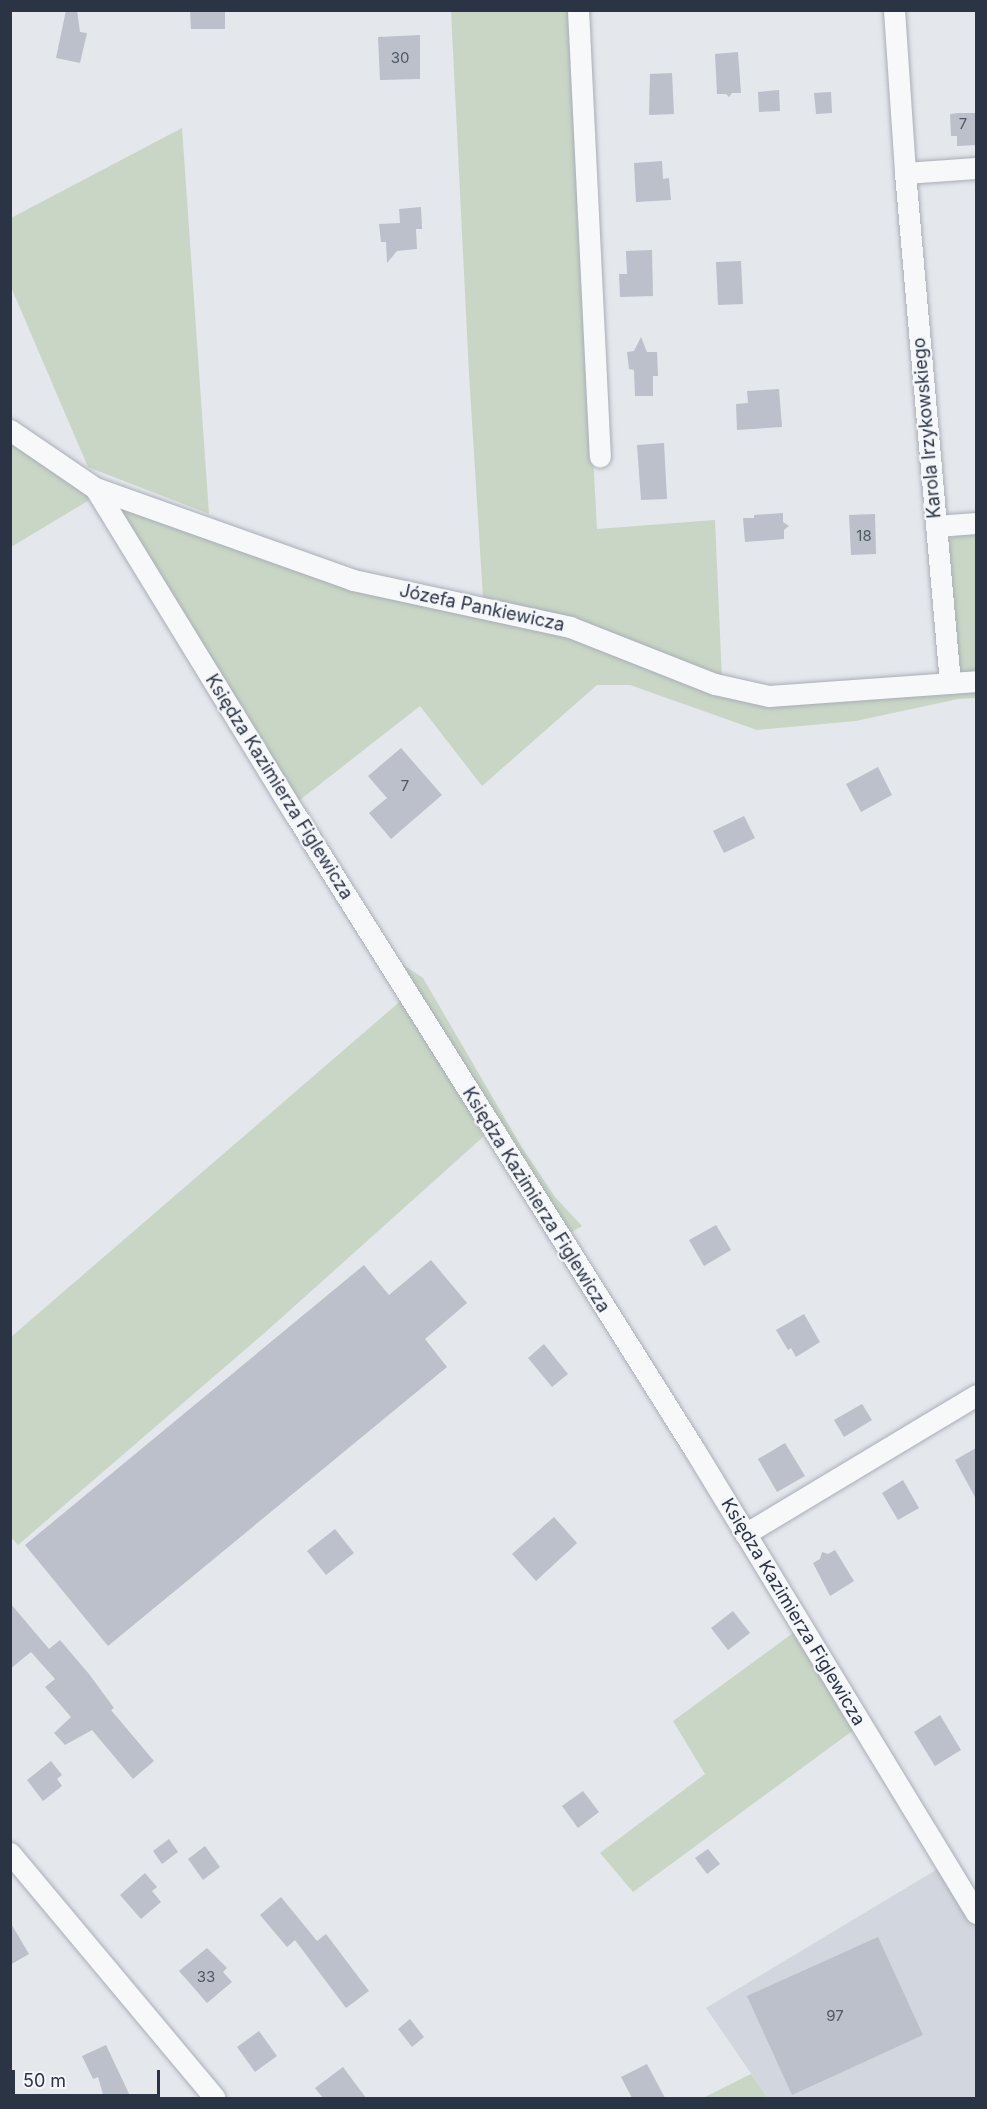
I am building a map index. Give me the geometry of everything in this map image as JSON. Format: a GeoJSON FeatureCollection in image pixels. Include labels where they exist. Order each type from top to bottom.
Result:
{"type":"FeatureCollection","features":[{"type":"Feature","properties":{"kind":"street"},"geometry":{"type":"LineString","coordinates":[[578,10],[600,456]]}},
{"type":"Feature","properties":{"kind":"street","name":"Karola Irzykowskiego"},"geometry":{"type":"LineString","coordinates":[[894,10],[905,173],[950,683]]}},
{"type":"Feature","properties":{"kind":"street"},"geometry":{"type":"LineString","coordinates":[[905,173],[976,168]]}},
{"type":"Feature","properties":{"kind":"street","name":"Józefa Pankiewicza"},"geometry":{"type":"LineString","coordinates":[[10,430],[95,488],[353,580],[570,627],[715,684],[769,696],[976,681]]}},
{"type":"Feature","properties":{"kind":"street","name":"Księdza Kazimierza Figlewicza"},"geometry":{"type":"LineString","coordinates":[[95,488],[295,814],[745,1533],[976,1912]]}},
{"type":"Feature","properties":{"kind":"street"},"geometry":{"type":"LineString","coordinates":[[936,526],[976,523]]}},
{"type":"Feature","properties":{"kind":"street"},"geometry":{"type":"LineString","coordinates":[[745,1533],[976,1395]]}},
{"type":"Feature","properties":{"kind":"street"},"geometry":{"type":"LineString","coordinates":[[10,1853],[215,2098]]}},
{"type":"Feature","properties":{"kind":"shaded area"},"geometry":{"type":"Polygon","coordinates":[[[941,1867],[976,1926],[976,2098],[768,2098],[706,2008],[941,1867]]]}},
{"type":"Feature","properties":{"kind":"green space"},"geometry":{"type":"Polygon","coordinates":[[[451,11],[569,11],[597,529],[715,520],[722,680],[483,598],[451,11]]]}},
{"type":"Feature","properties":{"kind":"green space"},"geometry":{"type":"Polygon","coordinates":[[[182,128],[209,514],[88,467],[11,287],[11,218],[182,128]]]}},
{"type":"Feature","properties":{"kind":"green space"},"geometry":{"type":"Polygon","coordinates":[[[10,440],[91,499],[11,547],[10,547],[10,440]]]}},
{"type":"Feature","properties":{"kind":"green space"},"geometry":{"type":"Polygon","coordinates":[[[109,501],[569,635],[759,703],[976,688],[976,698],[958,699],[856,721],[757,730],[630,685],[597,685],[482,786],[420,706],[296,803],[109,501]]]}},
{"type":"Feature","properties":{"kind":"green space"},"geometry":{"type":"Polygon","coordinates":[[[976,530],[976,675],[955,678],[945,542],[963,531],[976,530]]]}},
{"type":"Feature","properties":{"kind":"green space"},"geometry":{"type":"Polygon","coordinates":[[[388,955],[423,978],[521,1146],[555,1197],[582,1226],[565,1236],[388,955]]]}},
{"type":"Feature","properties":{"kind":"green space"},"geometry":{"type":"Polygon","coordinates":[[[404,998],[458,1088],[483,1137],[269,1329],[18,1545],[11,1537],[11,1337],[404,998]]]}},
{"type":"Feature","properties":{"kind":"green space"},"geometry":{"type":"Polygon","coordinates":[[[797,1630],[855,1729],[633,1892],[600,1853],[705,1774],[673,1721],[797,1630]]]}},
{"type":"Feature","properties":{"kind":"green space"},"geometry":{"type":"Polygon","coordinates":[[[751,2074],[768,2098],[703,2098],[751,2074]]]}},
{"type":"Feature","properties":{"kind":"building"},"geometry":{"type":"Polygon","coordinates":[[[66,10],[77,10],[80,32],[87,33],[80,63],[56,58],[66,10]]]}},
{"type":"Feature","properties":{"kind":"building"},"geometry":{"type":"Polygon","coordinates":[[[190,10],[225,10],[225,29],[191,29],[190,10]]]}},
{"type":"Feature","properties":{"kind":"building"},"geometry":{"type":"Polygon","coordinates":[[[420,35],[420,79],[380,80],[378,37],[420,35]]]}},
{"type":"Feature","properties":{"kind":"building"},"geometry":{"type":"Polygon","coordinates":[[[738,52],[741,93],[732,93],[729,97],[726,94],[717,94],[715,54],[738,52]]]}},
{"type":"Feature","properties":{"kind":"building"},"geometry":{"type":"Polygon","coordinates":[[[672,73],[674,114],[649,115],[650,74],[672,73]]]}},
{"type":"Feature","properties":{"kind":"building"},"geometry":{"type":"Polygon","coordinates":[[[779,90],[780,111],[759,112],[758,92],[779,90]]]}},
{"type":"Feature","properties":{"kind":"building"},"geometry":{"type":"Polygon","coordinates":[[[831,92],[832,113],[816,114],[814,93],[831,92]]]}},
{"type":"Feature","properties":{"kind":"building"},"geometry":{"type":"Polygon","coordinates":[[[976,113],[976,145],[957,146],[957,136],[951,136],[950,114],[976,113]]]}},
{"type":"Feature","properties":{"kind":"building"},"geometry":{"type":"Polygon","coordinates":[[[662,161],[663,179],[669,178],[671,200],[636,202],[634,163],[662,161]]]}},
{"type":"Feature","properties":{"kind":"building"},"geometry":{"type":"Polygon","coordinates":[[[421,207],[422,229],[416,229],[417,249],[397,251],[387,263],[386,242],[381,242],[379,224],[400,223],[399,209],[421,207]]]}},
{"type":"Feature","properties":{"kind":"building"},"geometry":{"type":"Polygon","coordinates":[[[652,250],[653,296],[620,297],[619,274],[627,274],[626,251],[652,250]]]}},
{"type":"Feature","properties":{"kind":"building"},"geometry":{"type":"Polygon","coordinates":[[[741,261],[743,304],[718,305],[716,262],[741,261]]]}},
{"type":"Feature","properties":{"kind":"building"},"geometry":{"type":"Polygon","coordinates":[[[641,337],[647,352],[657,352],[658,376],[653,376],[653,396],[635,396],[634,370],[629,369],[627,352],[634,351],[641,337]]]}},
{"type":"Feature","properties":{"kind":"building"},"geometry":{"type":"Polygon","coordinates":[[[779,389],[782,427],[737,430],[736,404],[748,403],[747,391],[779,389]]]}},
{"type":"Feature","properties":{"kind":"building"},"geometry":{"type":"Polygon","coordinates":[[[664,443],[667,499],[641,500],[637,445],[664,443]]]}},
{"type":"Feature","properties":{"kind":"building"},"geometry":{"type":"Polygon","coordinates":[[[783,513],[783,522],[789,526],[784,530],[784,539],[745,542],[743,518],[783,513]]]}},
{"type":"Feature","properties":{"kind":"building"},"geometry":{"type":"Polygon","coordinates":[[[875,514],[876,554],[851,555],[849,515],[875,514]]]}},
{"type":"Feature","properties":{"kind":"building"},"geometry":{"type":"Polygon","coordinates":[[[401,748],[442,795],[391,839],[369,813],[387,798],[368,776],[401,748]]]}},
{"type":"Feature","properties":{"kind":"building"},"geometry":{"type":"Polygon","coordinates":[[[878,767],[892,795],[861,812],[846,784],[878,767]]]}},
{"type":"Feature","properties":{"kind":"building"},"geometry":{"type":"Polygon","coordinates":[[[744,816],[755,838],[724,853],[713,831],[744,816]]]}},
{"type":"Feature","properties":{"kind":"building"},"geometry":{"type":"Polygon","coordinates":[[[716,1225],[731,1250],[704,1266],[689,1240],[716,1225]]]}},
{"type":"Feature","properties":{"kind":"building"},"geometry":{"type":"Polygon","coordinates":[[[431,1260],[467,1303],[425,1339],[447,1367],[108,1646],[25,1545],[364,1265],[389,1295],[431,1260]]]}},
{"type":"Feature","properties":{"kind":"building"},"geometry":{"type":"Polygon","coordinates":[[[804,1314],[820,1342],[796,1357],[791,1348],[788,1350],[776,1330],[804,1314]]]}},
{"type":"Feature","properties":{"kind":"building"},"geometry":{"type":"Polygon","coordinates":[[[544,1344],[568,1374],[552,1387],[528,1358],[544,1344]]]}},
{"type":"Feature","properties":{"kind":"building"},"geometry":{"type":"Polygon","coordinates":[[[862,1404],[872,1420],[844,1437],[834,1420],[862,1404]]]}},
{"type":"Feature","properties":{"kind":"building"},"geometry":{"type":"Polygon","coordinates":[[[785,1443],[805,1476],[777,1492],[758,1459],[785,1443]]]}},
{"type":"Feature","properties":{"kind":"building"},"geometry":{"type":"Polygon","coordinates":[[[976,1448],[976,1499],[955,1460],[976,1448]]]}},
{"type":"Feature","properties":{"kind":"building"},"geometry":{"type":"Polygon","coordinates":[[[903,1480],[919,1508],[898,1520],[882,1493],[903,1480]]]}},
{"type":"Feature","properties":{"kind":"building"},"geometry":{"type":"Polygon","coordinates":[[[554,1517],[577,1543],[536,1581],[512,1554],[554,1517]]]}},
{"type":"Feature","properties":{"kind":"building"},"geometry":{"type":"Polygon","coordinates":[[[335,1529],[354,1553],[326,1575],[307,1551],[335,1529]]]}},
{"type":"Feature","properties":{"kind":"building"},"geometry":{"type":"Polygon","coordinates":[[[835,1550],[854,1581],[830,1596],[813,1563],[820,1559],[822,1552],[828,1554],[835,1550]]]}},
{"type":"Feature","properties":{"kind":"building"},"geometry":{"type":"Polygon","coordinates":[[[10,1603],[49,1649],[60,1640],[114,1708],[111,1710],[154,1761],[133,1779],[92,1730],[65,1745],[54,1733],[71,1717],[45,1687],[55,1679],[31,1652],[10,1669],[10,1603]]]}},
{"type":"Feature","properties":{"kind":"building"},"geometry":{"type":"Polygon","coordinates":[[[733,1611],[750,1633],[728,1650],[711,1628],[733,1611]]]}},
{"type":"Feature","properties":{"kind":"building"},"geometry":{"type":"Polygon","coordinates":[[[940,1715],[961,1750],[935,1766],[914,1732],[940,1715]]]}},
{"type":"Feature","properties":{"kind":"building"},"geometry":{"type":"Polygon","coordinates":[[[51,1761],[62,1775],[57,1779],[62,1786],[43,1801],[27,1780],[51,1761]]]}},
{"type":"Feature","properties":{"kind":"building"},"geometry":{"type":"Polygon","coordinates":[[[583,1791],[599,1812],[578,1828],[562,1806],[583,1791]]]}},
{"type":"Feature","properties":{"kind":"building"},"geometry":{"type":"Polygon","coordinates":[[[169,1839],[178,1852],[162,1864],[153,1851],[169,1839]]]}},
{"type":"Feature","properties":{"kind":"building"},"geometry":{"type":"Polygon","coordinates":[[[205,1846],[220,1867],[203,1880],[188,1859],[205,1846]]]}},
{"type":"Feature","properties":{"kind":"building"},"geometry":{"type":"Polygon","coordinates":[[[708,1849],[720,1864],[707,1874],[695,1858],[708,1849]]]}},
{"type":"Feature","properties":{"kind":"building"},"geometry":{"type":"Polygon","coordinates":[[[145,1873],[157,1887],[152,1891],[161,1902],[141,1919],[120,1895],[145,1873]]]}},
{"type":"Feature","properties":{"kind":"building"},"geometry":{"type":"Polygon","coordinates":[[[281,1897],[317,1941],[326,1934],[369,1991],[346,2008],[295,1940],[287,1947],[260,1915],[281,1897]]]}},
{"type":"Feature","properties":{"kind":"building"},"geometry":{"type":"Polygon","coordinates":[[[10,1922],[29,1954],[10,1965],[10,1922]]]}},
{"type":"Feature","properties":{"kind":"building"},"geometry":{"type":"Polygon","coordinates":[[[878,1937],[923,2035],[792,2095],[747,1996],[878,1937]]]}},
{"type":"Feature","properties":{"kind":"building"},"geometry":{"type":"Polygon","coordinates":[[[207,1948],[227,1968],[223,1972],[232,1982],[207,2003],[179,1971],[207,1948]]]}},
{"type":"Feature","properties":{"kind":"building"},"geometry":{"type":"Polygon","coordinates":[[[410,2019],[424,2037],[412,2047],[398,2029],[410,2019]]]}},
{"type":"Feature","properties":{"kind":"building"},"geometry":{"type":"Polygon","coordinates":[[[259,2031],[277,2056],[255,2072],[237,2047],[259,2031]]]}},
{"type":"Feature","properties":{"kind":"building"},"geometry":{"type":"Polygon","coordinates":[[[106,2045],[131,2098],[104,2098],[98,2077],[93,2079],[82,2056],[106,2045]]]}},
{"type":"Feature","properties":{"kind":"building"},"geometry":{"type":"Polygon","coordinates":[[[647,2064],[665,2098],[632,2098],[621,2077],[647,2064]]]}},
{"type":"Feature","properties":{"kind":"building"},"geometry":{"type":"Polygon","coordinates":[[[343,2067],[366,2098],[323,2098],[315,2088],[343,2067]]]}}]}
